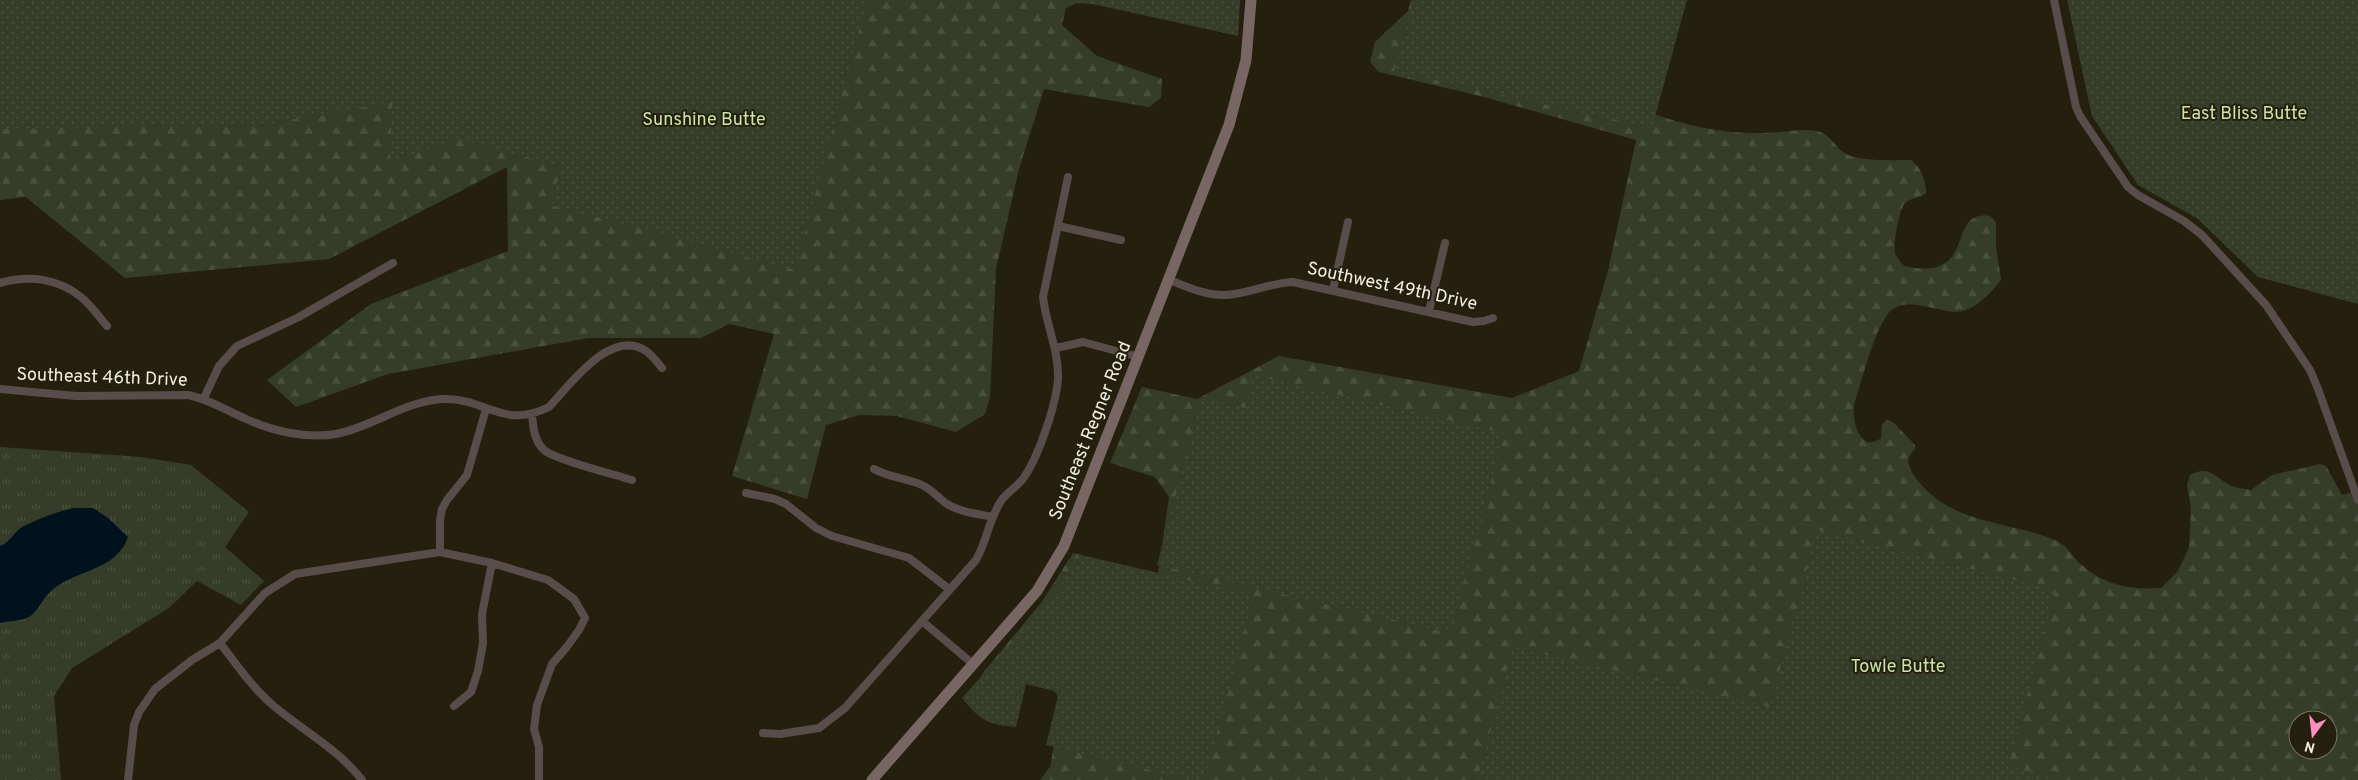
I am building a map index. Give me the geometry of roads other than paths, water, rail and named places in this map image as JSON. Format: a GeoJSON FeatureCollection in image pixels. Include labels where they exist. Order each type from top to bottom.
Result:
{"type":"FeatureCollection","features":[{"type":"Feature","properties":{"kind":"main road","name":"Southeast Regner Road"},"geometry":{"type":"LineString","coordinates":[[872,780],[1037,591],[1056,561],[1139,358],[1229,125],[1243,79],[1249,42],[1251,0]]}},
{"type":"Feature","properties":{"kind":"street"},"geometry":{"type":"LineString","coordinates":[[2054,0],[2074,98],[2080,116],[2128,187],[2138,195],[2184,221],[2202,235],[2266,305],[2310,370],[2358,500]]}},
{"type":"Feature","properties":{"kind":"street"},"geometry":{"type":"LineString","coordinates":[[763,733],[819,733],[845,708],[976,560],[985,544],[993,518],[1002,500],[1024,478],[1036,453],[1053,406],[1058,379],[1056,348],[1046,317],[1043,297],[1045,279],[1068,177]]}},
{"type":"Feature","properties":{"kind":"street"},"geometry":{"type":"LineString","coordinates":[[1333,290],[1348,222]]}},
{"type":"Feature","properties":{"kind":"street"},"geometry":{"type":"LineString","coordinates":[[1058,226],[1121,240]]}},
{"type":"Feature","properties":{"kind":"street"},"geometry":{"type":"LineString","coordinates":[[1428,311],[1445,243]]}},
{"type":"Feature","properties":{"kind":"street"},"geometry":{"type":"LineString","coordinates":[[204,398],[220,366],[237,346],[297,318],[393,263]]}},
{"type":"Feature","properties":{"kind":"street"},"geometry":{"type":"LineString","coordinates":[[0,283],[26,279],[61,284],[81,297],[107,326]]}},
{"type":"Feature","properties":{"kind":"street","name":"Southwest 49th Drive"},"geometry":{"type":"LineString","coordinates":[[1169,280],[1206,293],[1223,295],[1277,283],[1293,282],[1472,322],[1493,318]]}},
{"type":"Feature","properties":{"kind":"street"},"geometry":{"type":"LineString","coordinates":[[1056,348],[1083,342],[1139,358]]}},
{"type":"Feature","properties":{"kind":"street","name":"Southeast 46th Drive"},"geometry":{"type":"LineString","coordinates":[[0,389],[76,396],[173,394],[204,398],[244,419],[272,428],[320,436],[337,434],[426,402],[445,399],[509,416],[520,417],[532,414],[550,407],[599,355],[620,346],[638,347],[647,351],[662,368]]}},
{"type":"Feature","properties":{"kind":"street"},"geometry":{"type":"LineString","coordinates":[[440,552],[442,509],[468,475],[486,409]]}},
{"type":"Feature","properties":{"kind":"street"},"geometry":{"type":"LineString","coordinates":[[532,414],[534,434],[543,449],[557,456],[632,480]]}},
{"type":"Feature","properties":{"kind":"street"},"geometry":{"type":"LineString","coordinates":[[874,469],[886,476],[920,484],[932,490],[946,503],[956,509],[993,518]]}},
{"type":"Feature","properties":{"kind":"street"},"geometry":{"type":"LineString","coordinates":[[746,493],[775,499],[786,504],[816,528],[832,536],[909,558],[949,589]]}},
{"type":"Feature","properties":{"kind":"street"},"geometry":{"type":"LineString","coordinates":[[128,780],[134,725],[147,699],[166,678],[220,643],[266,593],[295,574],[440,552],[492,563],[548,580],[574,599],[585,618],[579,630],[552,664],[537,705],[534,729],[539,747],[539,780]]}},
{"type":"Feature","properties":{"kind":"street"},"geometry":{"type":"LineString","coordinates":[[454,706],[471,692],[478,671],[483,643],[482,614],[492,563]]}},
{"type":"Feature","properties":{"kind":"street"},"geometry":{"type":"LineString","coordinates":[[922,621],[973,664]]}},
{"type":"Feature","properties":{"kind":"street"},"geometry":{"type":"LineString","coordinates":[[220,643],[251,684],[272,705],[330,748],[362,780]]}},
{"type":"Feature","properties":{"kind":"water"},"geometry":{"type":"Polygon","coordinates":[[[73,508],[93,508],[108,518],[128,537],[122,548],[104,564],[60,584],[47,595],[31,616],[21,620],[0,623],[0,546],[24,526],[60,511],[73,508]]]}},
{"type":"Feature","properties":{"kind":"park label","name":"East Bliss Butte"},"geometry":{"type":"Point","coordinates":[2244,114]}},
{"type":"Feature","properties":{"kind":"park label","name":"Sunshine Butte"},"geometry":{"type":"Point","coordinates":[704,120]}},
{"type":"Feature","properties":{"kind":"park label","name":"Towle Butte"},"geometry":{"type":"Point","coordinates":[1898,667]}}]}
